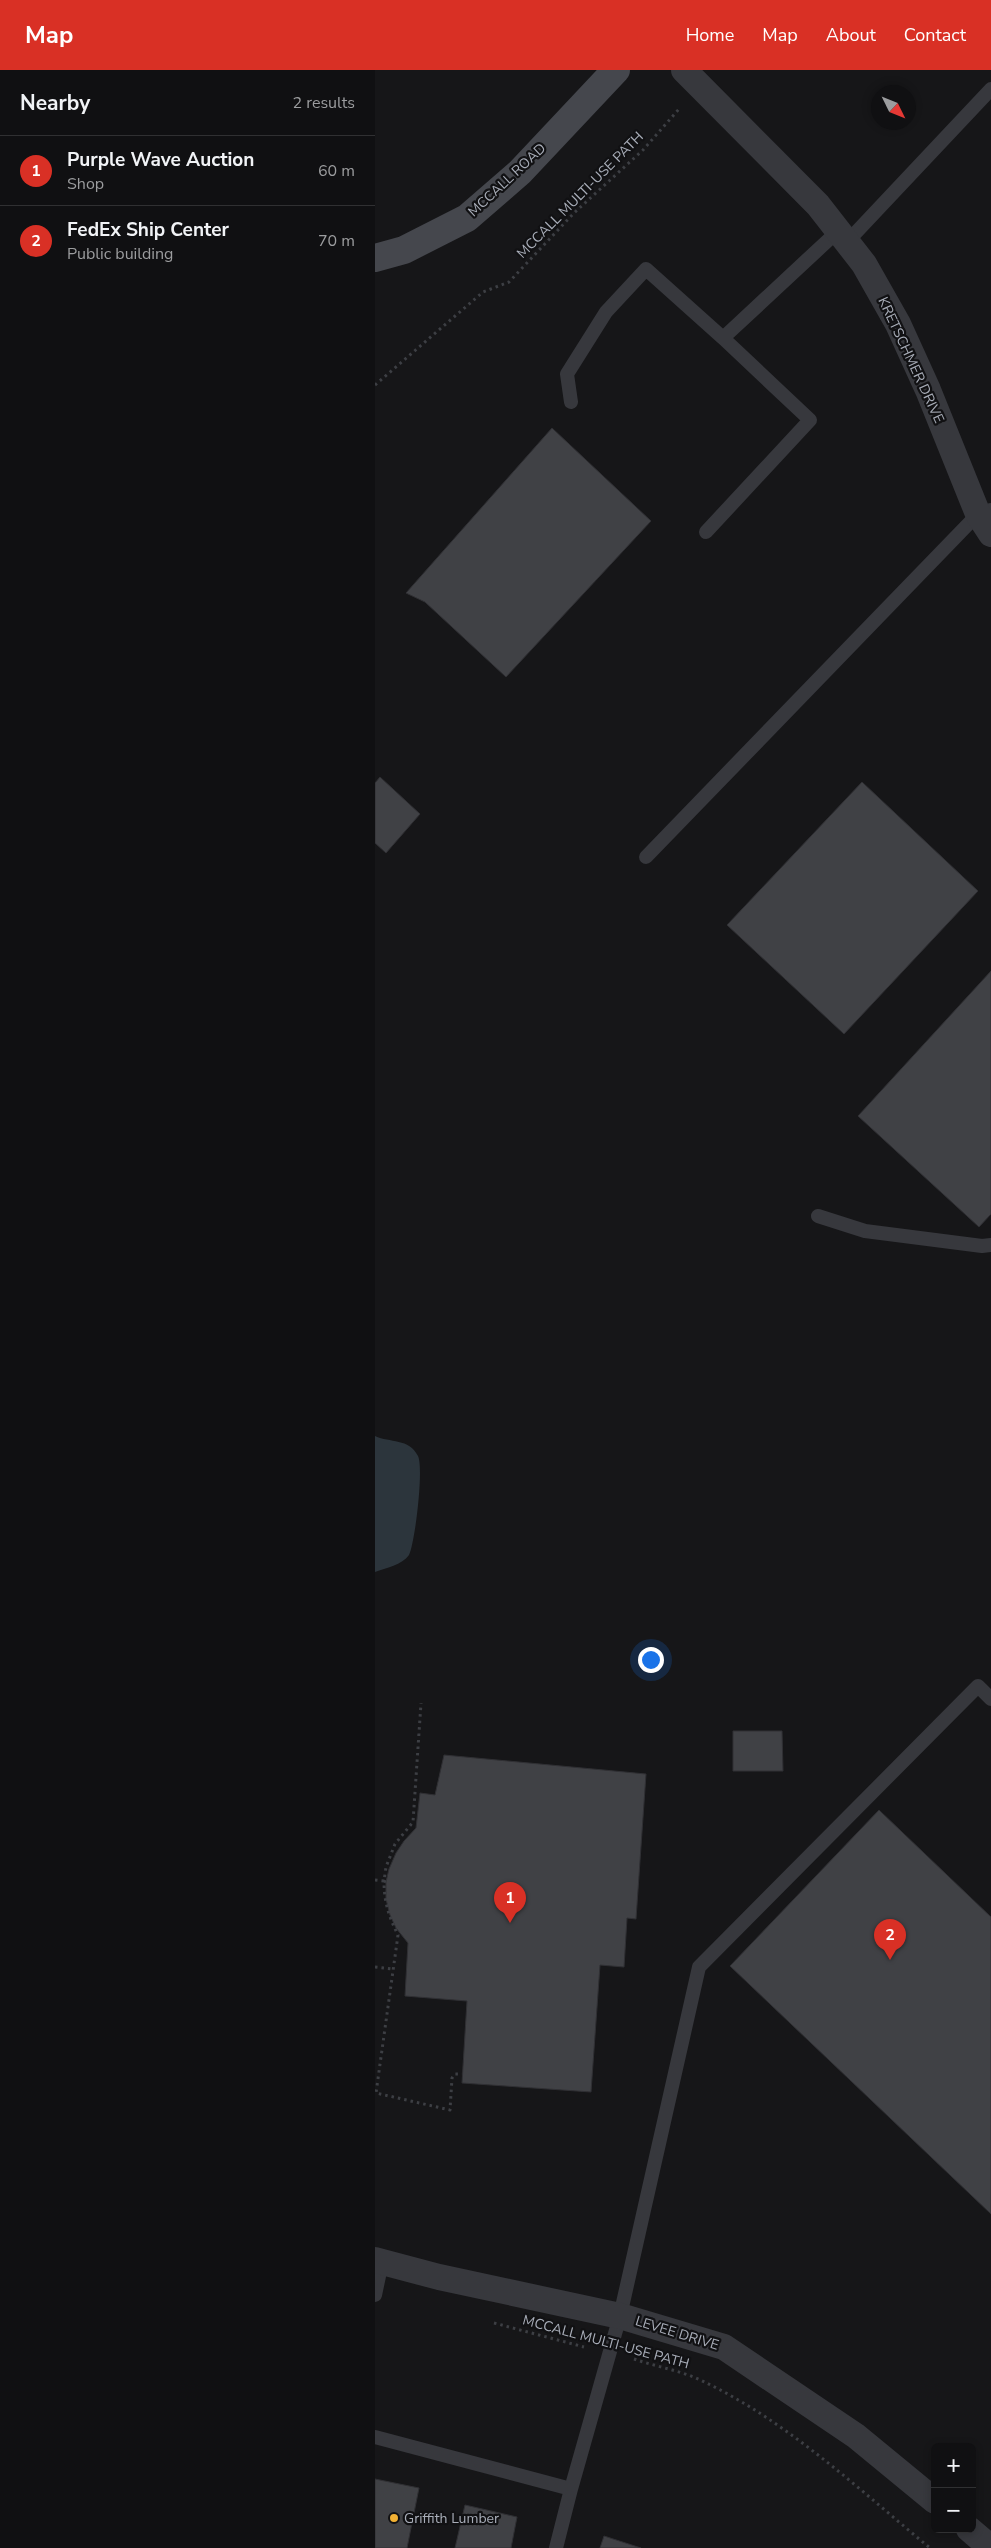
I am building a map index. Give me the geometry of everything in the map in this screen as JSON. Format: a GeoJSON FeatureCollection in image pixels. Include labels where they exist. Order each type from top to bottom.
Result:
{"type":"FeatureCollection","features":[{"type":"Feature","properties":{"kind":"main road","name":"MCCALL ROAD"},"geometry":{"type":"LineString","coordinates":[[375,258],[404,250],[467,218],[520,172],[616,70]]}},
{"type":"Feature","properties":{"kind":"street","name":"KRETSCHMER DRIVE"},"geometry":{"type":"LineString","coordinates":[[692,78],[818,205],[864,264],[898,324],[987,519]]}},
{"type":"Feature","properties":{"kind":"street","name":"LEVEE DRIVE"},"geometry":{"type":"LineString","coordinates":[[379,2261],[439,2277],[620,2316],[723,2347],[856,2436],[931,2498]]}},
{"type":"Feature","properties":{"kind":"street"},"geometry":{"type":"LineString","coordinates":[[974,2533],[991,2548]]}},
{"type":"Feature","properties":{"kind":"lane"},"geometry":{"type":"LineString","coordinates":[[723,338],[843,236],[991,89]]}},
{"type":"Feature","properties":{"kind":"lane"},"geometry":{"type":"LineString","coordinates":[[571,402],[567,374],[606,312],[646,269],[810,420],[706,532]]}},
{"type":"Feature","properties":{"kind":"lane"},"geometry":{"type":"LineString","coordinates":[[646,857],[987,519]]}},
{"type":"Feature","properties":{"kind":"lane"},"geometry":{"type":"LineString","coordinates":[[818,1216],[865,1231],[982,1246],[991,1245]]}},
{"type":"Feature","properties":{"kind":"lane"},"geometry":{"type":"LineString","coordinates":[[556,2548],[620,2316],[699,1967],[978,1686],[991,1699]]}},
{"type":"Feature","properties":{"kind":"lane"},"geometry":{"type":"LineString","coordinates":[[375,2295],[379,2261]]}},
{"type":"Feature","properties":{"kind":"lane"},"geometry":{"type":"LineString","coordinates":[[375,2436],[571,2489]]}},
{"type":"Feature","properties":{"kind":"path","name":"MCCALL MULTI-USE PATH"},"geometry":{"type":"LineString","coordinates":[[375,385],[483,292],[509,282],[574,213],[643,150],[692,78]]}},
{"type":"Feature","properties":{"kind":"path"},"geometry":{"type":"LineString","coordinates":[[421,1703],[413,1822],[395,1844],[385,1866],[388,1916],[398,1935],[377,2093],[450,2110],[452,2078],[455,2074],[462,2074]]}},
{"type":"Feature","properties":{"kind":"path"},"geometry":{"type":"LineString","coordinates":[[375,1880],[385,1882]]}},
{"type":"Feature","properties":{"kind":"path"},"geometry":{"type":"LineString","coordinates":[[375,1967],[393,1969]]}},
{"type":"Feature","properties":{"kind":"path","name":"MCCALL MULTI-USE PATH"},"geometry":{"type":"LineString","coordinates":[[484,2321],[548,2339],[610,2352],[695,2378],[754,2409],[819,2456],[930,2548]]}},
{"type":"Feature","properties":{"kind":"shaded area"},"geometry":{"type":"Polygon","coordinates":[[[375,1436],[410,1446],[418,1456],[420,1475],[416,1522],[409,1555],[398,1564],[375,1572],[375,1436]]]}},
{"type":"Feature","properties":{"kind":"building"},"geometry":{"type":"Polygon","coordinates":[[[552,428],[651,521],[506,677],[425,602],[406,593],[552,428]]]}},
{"type":"Feature","properties":{"kind":"building"},"geometry":{"type":"Polygon","coordinates":[[[380,777],[420,814],[386,853],[375,843],[375,783],[380,777]]]}},
{"type":"Feature","properties":{"kind":"building"},"geometry":{"type":"Polygon","coordinates":[[[862,782],[978,891],[844,1034],[727,925],[862,782]]]}},
{"type":"Feature","properties":{"kind":"building"},"geometry":{"type":"Polygon","coordinates":[[[991,971],[991,1214],[979,1227],[858,1116],[991,971]]]}},
{"type":"Feature","properties":{"kind":"building"},"geometry":{"type":"Polygon","coordinates":[[[733,1731],[782,1731],[783,1771],[733,1771],[733,1731]]]}},
{"type":"Feature","properties":{"kind":"building"},"geometry":{"type":"Polygon","coordinates":[[[444,1755],[646,1774],[636,1919],[627,1918],[624,1967],[600,1965],[591,2092],[462,2083],[467,2001],[405,1996],[408,1943],[396,1928],[390,1915],[386,1899],[386,1882],[396,1853],[416,1828],[420,1793],[435,1795],[444,1755]]]}},
{"type":"Feature","properties":{"kind":"building"},"geometry":{"type":"Polygon","coordinates":[[[879,1810],[991,1917],[991,2214],[730,1966],[879,1810]]]}},
{"type":"Feature","properties":{"kind":"building","name":"Griffith Lumber"},"geometry":{"type":"Polygon","coordinates":[[[375,2479],[419,2488],[407,2548],[375,2548],[375,2479]]]}},
{"type":"Feature","properties":{"kind":"building"},"geometry":{"type":"Polygon","coordinates":[[[465,2505],[517,2517],[511,2548],[455,2548],[465,2505]]]}},
{"type":"Feature","properties":{"kind":"building"},"geometry":{"type":"Polygon","coordinates":[[[604,2536],[641,2548],[600,2548],[604,2536]]]}},
{"type":"Feature","properties":{"kind":"place","name":"Purple Wave Auction"},"geometry":{"type":"Point","coordinates":[510,1923]}},
{"type":"Feature","properties":{"kind":"place","name":"FedEx Ship Center"},"geometry":{"type":"Point","coordinates":[890,1960]}},
{"type":"Feature","properties":{"kind":"place","name":"Griffith Lumber"},"geometry":{"type":"Point","coordinates":[394,2518]}}]}
